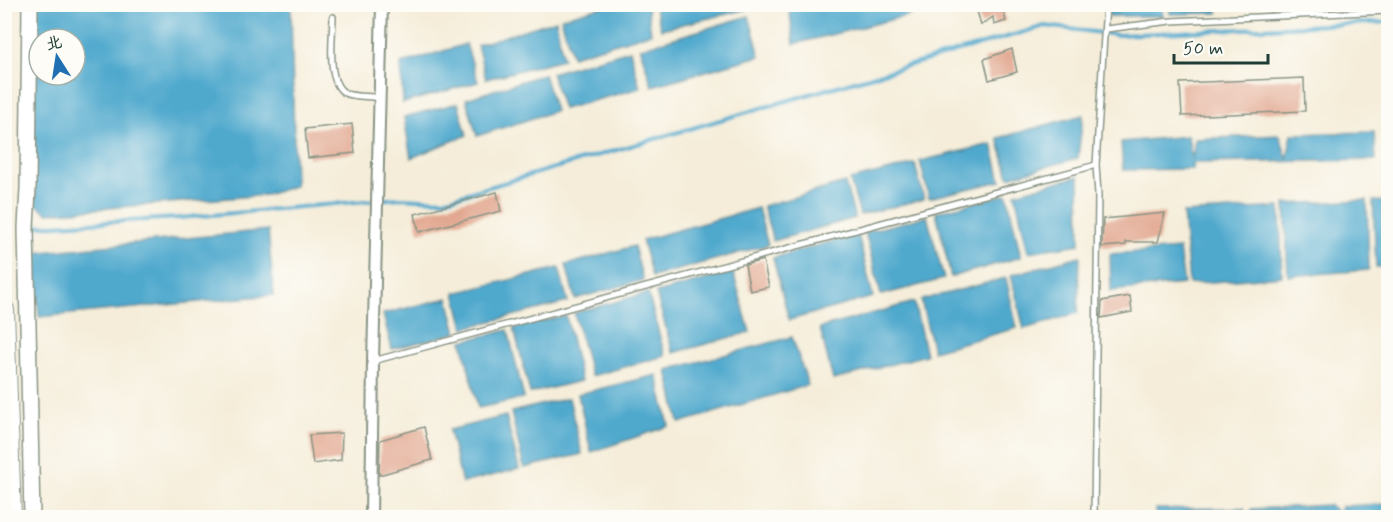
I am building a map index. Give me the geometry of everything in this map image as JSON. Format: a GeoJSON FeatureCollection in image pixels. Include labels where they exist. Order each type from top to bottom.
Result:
{"type":"FeatureCollection","features":[{"type":"Feature","properties":{"kind":"highway"},"geometry":{"type":"LineString","coordinates":[[4,310],[11,518]]}},
{"type":"Feature","properties":{"kind":"street"},"geometry":{"type":"LineString","coordinates":[[30,4],[26,228],[32,518]]}},
{"type":"Feature","properties":{"kind":"street"},"geometry":{"type":"LineString","coordinates":[[371,518],[382,4]]}},
{"type":"Feature","properties":{"kind":"lane"},"geometry":{"type":"LineString","coordinates":[[1094,518],[1098,204],[1096,165],[1106,4]]}},
{"type":"Feature","properties":{"kind":"lane"},"geometry":{"type":"LineString","coordinates":[[1106,29],[1181,20],[1389,11]]}},
{"type":"Feature","properties":{"kind":"lane"},"geometry":{"type":"LineString","coordinates":[[333,17],[333,76],[338,86],[347,94],[380,98]]}},
{"type":"Feature","properties":{"kind":"lane"},"geometry":{"type":"LineString","coordinates":[[373,361],[1096,165]]}},
{"type":"Feature","properties":{"kind":"water"},"geometry":{"type":"Polygon","coordinates":[[[654,4],[766,5],[661,29],[654,4]]]}},
{"type":"Feature","properties":{"kind":"water"},"geometry":{"type":"Polygon","coordinates":[[[795,4],[908,5],[910,15],[794,44],[789,6],[795,4]]]}},
{"type":"Feature","properties":{"kind":"water"},"geometry":{"type":"Polygon","coordinates":[[[29,5],[291,5],[295,186],[266,195],[48,213],[28,199],[29,87],[87,87],[87,27],[29,27],[29,5]]]}},
{"type":"Feature","properties":{"kind":"water"},"geometry":{"type":"Polygon","coordinates":[[[608,5],[647,5],[651,33],[572,56],[561,18],[608,5]]]}},
{"type":"Feature","properties":{"kind":"water"},"geometry":{"type":"Polygon","coordinates":[[[1109,5],[1161,5],[1163,16],[1109,16],[1109,5]]]}},
{"type":"Feature","properties":{"kind":"water"},"geometry":{"type":"Polygon","coordinates":[[[1169,5],[1217,5],[1218,13],[1170,14],[1169,5]]]}},
{"type":"Feature","properties":{"kind":"water"},"geometry":{"type":"Polygon","coordinates":[[[749,16],[760,56],[652,86],[640,48],[749,16]]]}},
{"type":"Feature","properties":{"kind":"water"},"geometry":{"type":"Polygon","coordinates":[[[556,20],[563,59],[486,79],[477,45],[556,20]]]}},
{"type":"Feature","properties":{"kind":"water"},"geometry":{"type":"Polygon","coordinates":[[[466,44],[478,82],[403,103],[401,64],[466,44]]]}},
{"type":"Feature","properties":{"kind":"water"},"geometry":{"type":"Polygon","coordinates":[[[630,50],[640,88],[563,109],[551,73],[630,50]]]}},
{"type":"Feature","properties":{"kind":"water"},"geometry":{"type":"Polygon","coordinates":[[[544,74],[555,111],[477,136],[466,99],[544,74]]]}},
{"type":"Feature","properties":{"kind":"water"},"geometry":{"type":"Polygon","coordinates":[[[458,103],[467,135],[411,158],[404,117],[458,103]]]}},
{"type":"Feature","properties":{"kind":"water"},"geometry":{"type":"Polygon","coordinates":[[[1083,115],[1078,158],[1009,177],[998,138],[1083,115]]]}},
{"type":"Feature","properties":{"kind":"water"},"geometry":{"type":"Polygon","coordinates":[[[1374,132],[1376,160],[1192,163],[1193,169],[1123,170],[1121,142],[1188,136],[1192,160],[1195,139],[1280,135],[1287,159],[1292,134],[1374,132]]]}},
{"type":"Feature","properties":{"kind":"water"},"geometry":{"type":"Polygon","coordinates":[[[992,144],[1001,181],[929,198],[920,161],[992,144]]]}},
{"type":"Feature","properties":{"kind":"water"},"geometry":{"type":"Polygon","coordinates":[[[915,164],[924,199],[860,215],[850,180],[915,164]]]}},
{"type":"Feature","properties":{"kind":"water"},"geometry":{"type":"Polygon","coordinates":[[[1079,176],[1080,244],[1028,252],[1015,193],[1079,176]]]}},
{"type":"Feature","properties":{"kind":"water"},"geometry":{"type":"Polygon","coordinates":[[[845,183],[855,218],[773,241],[763,206],[845,183]]]}},
{"type":"Feature","properties":{"kind":"water"},"geometry":{"type":"Polygon","coordinates":[[[1007,194],[1021,257],[951,277],[936,212],[1007,194]]]}},
{"type":"Feature","properties":{"kind":"water"},"geometry":{"type":"Polygon","coordinates":[[[1367,200],[1369,270],[1288,276],[1285,204],[1367,200]]]}},
{"type":"Feature","properties":{"kind":"water"},"geometry":{"type":"Polygon","coordinates":[[[1373,201],[1388,202],[1388,267],[1376,267],[1373,201]]]}},
{"type":"Feature","properties":{"kind":"water"},"geometry":{"type":"Polygon","coordinates":[[[1280,207],[1282,276],[1189,284],[1183,213],[1280,207]]]}},
{"type":"Feature","properties":{"kind":"water"},"geometry":{"type":"Polygon","coordinates":[[[758,208],[768,245],[652,277],[642,240],[758,208]]]}},
{"type":"Feature","properties":{"kind":"water"},"geometry":{"type":"Polygon","coordinates":[[[927,216],[944,279],[881,295],[865,232],[927,216]]]}},
{"type":"Feature","properties":{"kind":"water"},"geometry":{"type":"Polygon","coordinates":[[[268,230],[274,295],[39,317],[33,253],[268,230]]]}},
{"type":"Feature","properties":{"kind":"water"},"geometry":{"type":"Polygon","coordinates":[[[858,234],[873,297],[789,320],[773,258],[858,234]]]}},
{"type":"Feature","properties":{"kind":"water"},"geometry":{"type":"Polygon","coordinates":[[[634,246],[643,280],[575,299],[566,265],[634,246]]]}},
{"type":"Feature","properties":{"kind":"water"},"geometry":{"type":"Polygon","coordinates":[[[1179,249],[1184,284],[1111,291],[1110,254],[1179,249]]]}},
{"type":"Feature","properties":{"kind":"water"},"geometry":{"type":"Polygon","coordinates":[[[1080,256],[1078,313],[1024,329],[1011,275],[1080,256]]]}},
{"type":"Feature","properties":{"kind":"water"},"geometry":{"type":"Polygon","coordinates":[[[559,268],[568,302],[464,328],[455,293],[559,268]]]}},
{"type":"Feature","properties":{"kind":"water"},"geometry":{"type":"Polygon","coordinates":[[[733,272],[750,332],[673,353],[656,293],[733,272]]]}},
{"type":"Feature","properties":{"kind":"water"},"geometry":{"type":"Polygon","coordinates":[[[1006,278],[1017,328],[933,351],[921,300],[1006,278]]]}},
{"type":"Feature","properties":{"kind":"water"},"geometry":{"type":"Polygon","coordinates":[[[648,293],[665,356],[591,376],[574,313],[648,293]]]}},
{"type":"Feature","properties":{"kind":"water"},"geometry":{"type":"Polygon","coordinates":[[[448,298],[457,333],[392,349],[383,314],[448,298]]]}},
{"type":"Feature","properties":{"kind":"water"},"geometry":{"type":"Polygon","coordinates":[[[914,302],[926,355],[833,380],[820,328],[914,302]]]}},
{"type":"Feature","properties":{"kind":"water"},"geometry":{"type":"Polygon","coordinates":[[[566,316],[581,381],[530,393],[514,328],[566,316]]]}},
{"type":"Feature","properties":{"kind":"water"},"geometry":{"type":"Polygon","coordinates":[[[508,330],[524,398],[478,408],[462,341],[508,330]]]}},
{"type":"Feature","properties":{"kind":"water"},"geometry":{"type":"Polygon","coordinates":[[[792,337],[808,385],[679,423],[667,370],[792,337]]]}},
{"type":"Feature","properties":{"kind":"water"},"geometry":{"type":"Polygon","coordinates":[[[657,375],[669,426],[591,452],[578,394],[657,375]]]}},
{"type":"Feature","properties":{"kind":"water"},"geometry":{"type":"Polygon","coordinates":[[[569,398],[582,454],[524,468],[511,412],[569,398]]]}},
{"type":"Feature","properties":{"kind":"water"},"geometry":{"type":"Polygon","coordinates":[[[506,416],[519,469],[462,483],[449,430],[506,416]]]}},
{"type":"Feature","properties":{"kind":"water"},"geometry":{"type":"Polygon","coordinates":[[[1388,504],[1388,517],[1339,517],[1342,506],[1388,504]]]}},
{"type":"Feature","properties":{"kind":"water"},"geometry":{"type":"Polygon","coordinates":[[[1329,505],[1335,509],[1335,517],[1248,517],[1252,509],[1329,505]]]}},
{"type":"Feature","properties":{"kind":"water"},"geometry":{"type":"Polygon","coordinates":[[[1244,508],[1244,517],[1156,517],[1156,509],[1244,508]]]}},
{"type":"Feature","properties":{"kind":"building"},"geometry":{"type":"Polygon","coordinates":[[[975,4],[1002,4],[1006,21],[994,25],[993,17],[981,25],[975,4]]]}},
{"type":"Feature","properties":{"kind":"building"},"geometry":{"type":"Polygon","coordinates":[[[1012,49],[1017,72],[989,80],[984,59],[1012,49]]]}},
{"type":"Feature","properties":{"kind":"building"},"geometry":{"type":"Polygon","coordinates":[[[1304,78],[1305,111],[1182,116],[1180,83],[1304,78]]]}},
{"type":"Feature","properties":{"kind":"building"},"geometry":{"type":"Polygon","coordinates":[[[352,124],[355,153],[308,158],[305,129],[352,124]]]}},
{"type":"Feature","properties":{"kind":"building"},"geometry":{"type":"Polygon","coordinates":[[[497,192],[501,211],[419,232],[415,214],[497,192]]]}},
{"type":"Feature","properties":{"kind":"building"},"geometry":{"type":"Polygon","coordinates":[[[1165,213],[1158,242],[1126,242],[1126,245],[1102,247],[1103,219],[1165,213]]]}},
{"type":"Feature","properties":{"kind":"building"},"geometry":{"type":"Polygon","coordinates":[[[763,260],[769,287],[750,291],[745,265],[763,260]]]}},
{"type":"Feature","properties":{"kind":"building"},"geometry":{"type":"Polygon","coordinates":[[[1130,296],[1132,312],[1101,318],[1102,301],[1130,296]]]}},
{"type":"Feature","properties":{"kind":"building"},"geometry":{"type":"Polygon","coordinates":[[[424,427],[432,460],[379,475],[380,440],[424,427]]]}},
{"type":"Feature","properties":{"kind":"building"},"geometry":{"type":"Polygon","coordinates":[[[342,433],[341,460],[313,464],[309,435],[342,433]]]}},
{"type":"Feature","properties":{"kind":"waterway"},"geometry":{"type":"LineString","coordinates":[[35,226],[179,218],[399,198],[444,200],[1045,26],[1118,35],[1388,22]]}}]}
